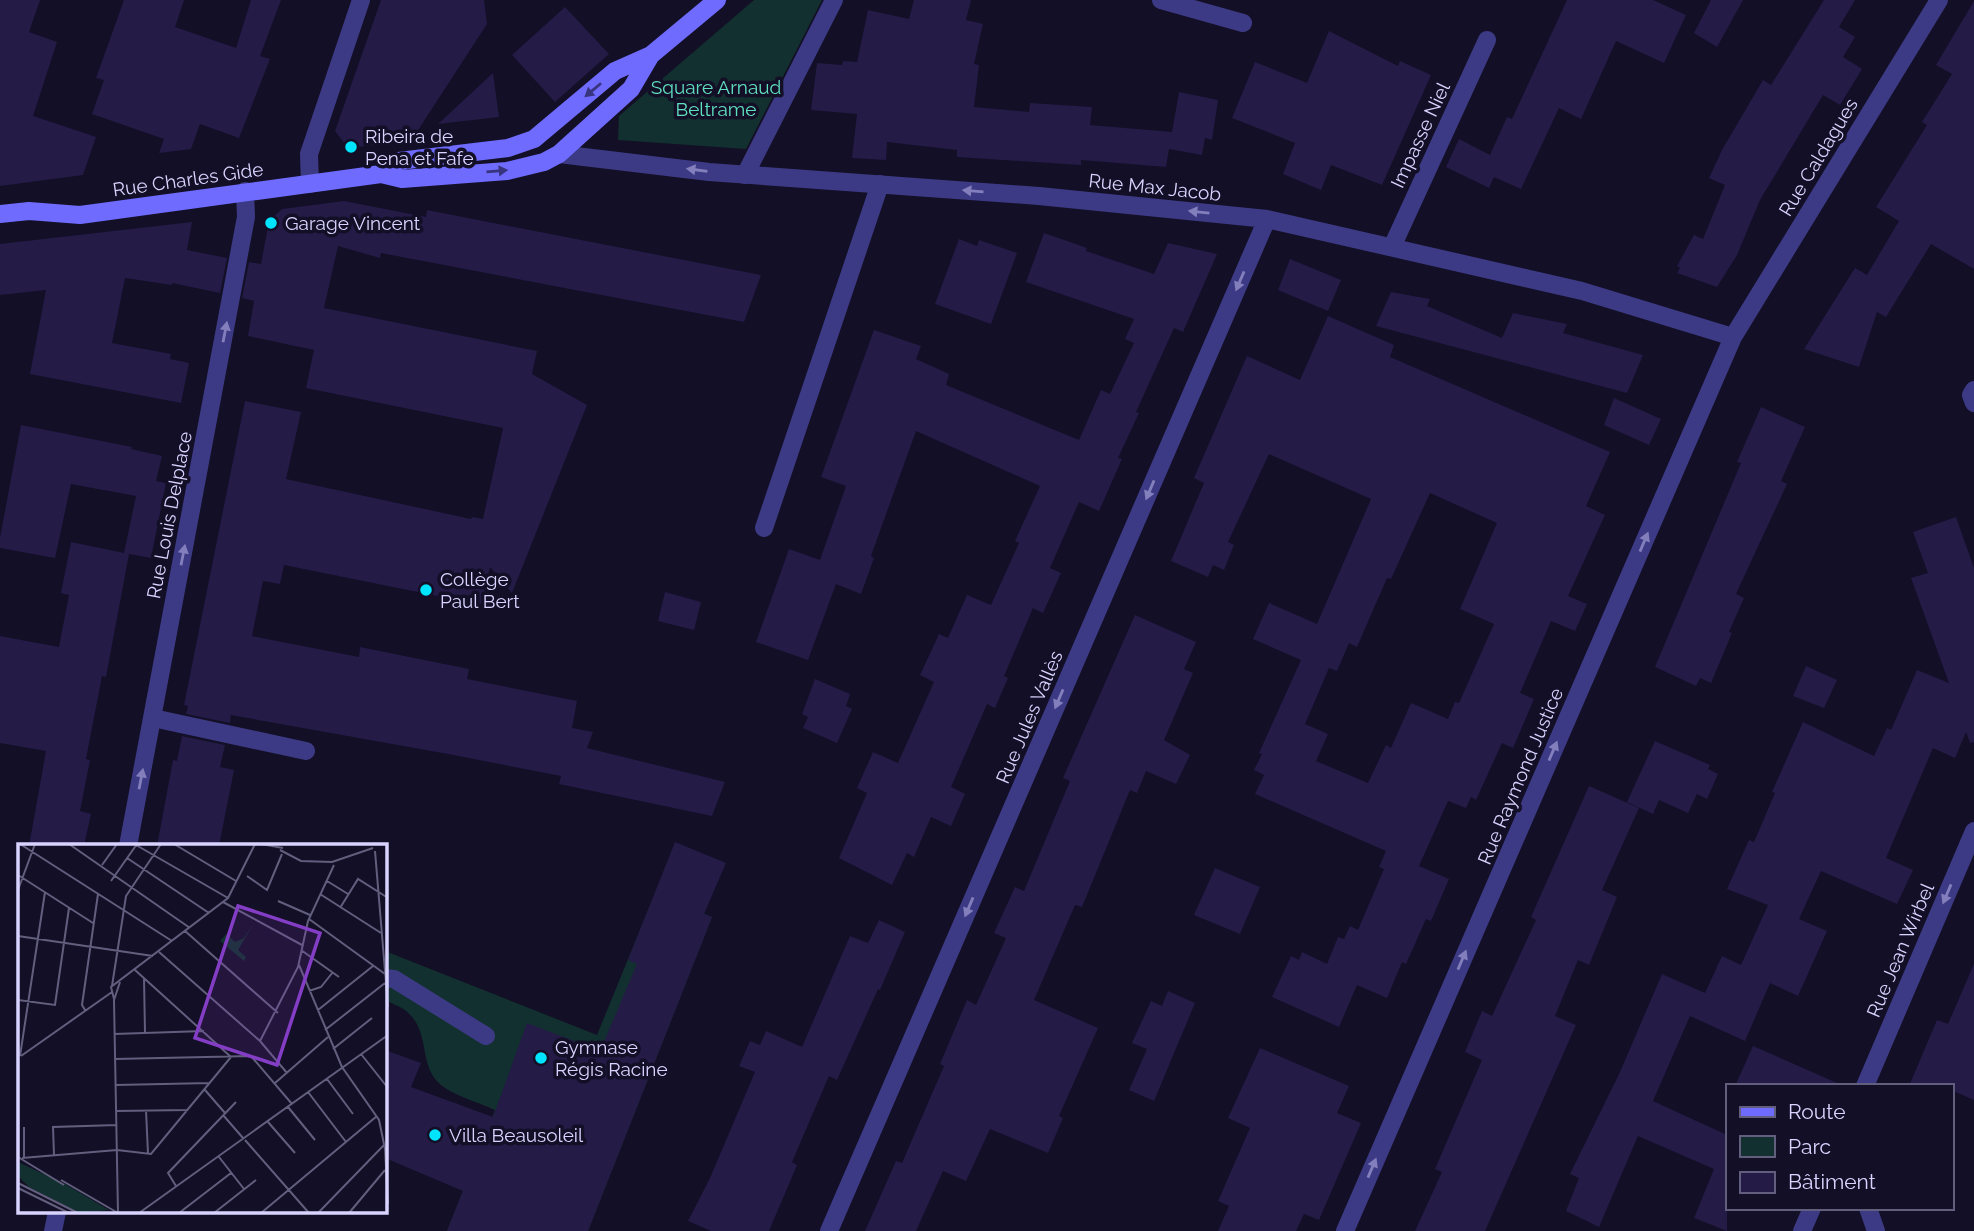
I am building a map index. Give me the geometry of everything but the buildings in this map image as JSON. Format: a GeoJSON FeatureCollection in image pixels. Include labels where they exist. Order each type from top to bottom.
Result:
{"type":"FeatureCollection","features":[{"type":"Feature","properties":{"kind":"street"},"geometry":{"type":"LineString","coordinates":[[310,184],[309,154],[361,0]]}},
{"type":"Feature","properties":{"kind":"street","name":"Rue Charles Gide"},"geometry":{"type":"LineString","coordinates":[[381,174],[399,161],[508,148],[534,139],[615,71],[651,55],[716,0]]}},
{"type":"Feature","properties":{"kind":"street"},"geometry":{"type":"LineString","coordinates":[[745,175],[834,0]]}},
{"type":"Feature","properties":{"kind":"street"},"geometry":{"type":"LineString","coordinates":[[1161,0],[1243,23]]}},
{"type":"Feature","properties":{"kind":"street","name":"Rue Caldagues"},"geometry":{"type":"LineString","coordinates":[[1733,337],[1939,0]]}},
{"type":"Feature","properties":{"kind":"street","name":"Impasse Niel"},"geometry":{"type":"LineString","coordinates":[[1392,247],[1487,40]]}},
{"type":"Feature","properties":{"kind":"street","name":"Rue Charles Gide"},"geometry":{"type":"LineString","coordinates":[[0,214],[29,211],[80,215],[381,174],[402,179],[507,171],[544,162],[559,154],[631,89],[651,55]]}},
{"type":"Feature","properties":{"kind":"street"},"geometry":{"type":"LineString","coordinates":[[534,139],[544,149],[559,154]]}},
{"type":"Feature","properties":{"kind":"street","name":"Rue Max Jacob"},"geometry":{"type":"LineString","coordinates":[[559,154],[580,159],[745,175],[880,184],[1267,219],[1582,291],[1733,337]]}},
{"type":"Feature","properties":{"kind":"street"},"geometry":{"type":"LineString","coordinates":[[764,528],[880,184]]}},
{"type":"Feature","properties":{"kind":"street","name":"Rue Louis Delplace"},"geometry":{"type":"LineString","coordinates":[[128,844],[246,217],[245,191]]}},
{"type":"Feature","properties":{"kind":"street","name":"Rue Jules Vallès"},"geometry":{"type":"LineString","coordinates":[[829,1231],[1267,219]]}},
{"type":"Feature","properties":{"kind":"street","name":"Rue Raymond Justice"},"geometry":{"type":"LineString","coordinates":[[1345,1231],[1733,337]]}},
{"type":"Feature","properties":{"kind":"street"},"geometry":{"type":"LineString","coordinates":[[153,718],[306,751]]}},
{"type":"Feature","properties":{"kind":"street","name":"Rue Jean Wirbel"},"geometry":{"type":"LineString","coordinates":[[1866,1084],[1974,831]]}},
{"type":"Feature","properties":{"kind":"street"},"geometry":{"type":"LineString","coordinates":[[387,978],[394,979],[486,1036]]}},
{"type":"Feature","properties":{"kind":"street"},"geometry":{"type":"LineString","coordinates":[[1802,1231],[1811,1210]]}},
{"type":"Feature","properties":{"kind":"street"},"geometry":{"type":"LineString","coordinates":[[1869,1210],[1876,1231]]}},
{"type":"Feature","properties":{"kind":"green space","name":"Square Arnaud Beltrame"},"geometry":{"type":"Polygon","coordinates":[[[754,0],[822,0],[746,149],[618,140],[619,116],[754,0]]]}},
{"type":"Feature","properties":{"kind":"green space","name":"Gymnase Régis Racine"},"geometry":{"type":"Polygon","coordinates":[[[655,893],[712,917],[588,1231],[447,1231],[495,1110],[452,1092],[434,1077],[429,1068],[419,1028],[413,1018],[405,1010],[387,1001],[387,952],[597,1035],[655,893]]]}},
{"type":"Feature","properties":{"kind":"place","name":"Ribeira de Pena et Fafe"},"geometry":{"type":"Point","coordinates":[351,147]}},
{"type":"Feature","properties":{"kind":"place","name":"Garage Vincent"},"geometry":{"type":"Point","coordinates":[271,223]}},
{"type":"Feature","properties":{"kind":"place","name":"Collège Paul Bert"},"geometry":{"type":"Point","coordinates":[426,590]}},
{"type":"Feature","properties":{"kind":"place","name":"Gymnase Régis Racine"},"geometry":{"type":"Point","coordinates":[541,1058]}},
{"type":"Feature","properties":{"kind":"place","name":"Villa Beausoleil"},"geometry":{"type":"Point","coordinates":[435,1135]}}]}
